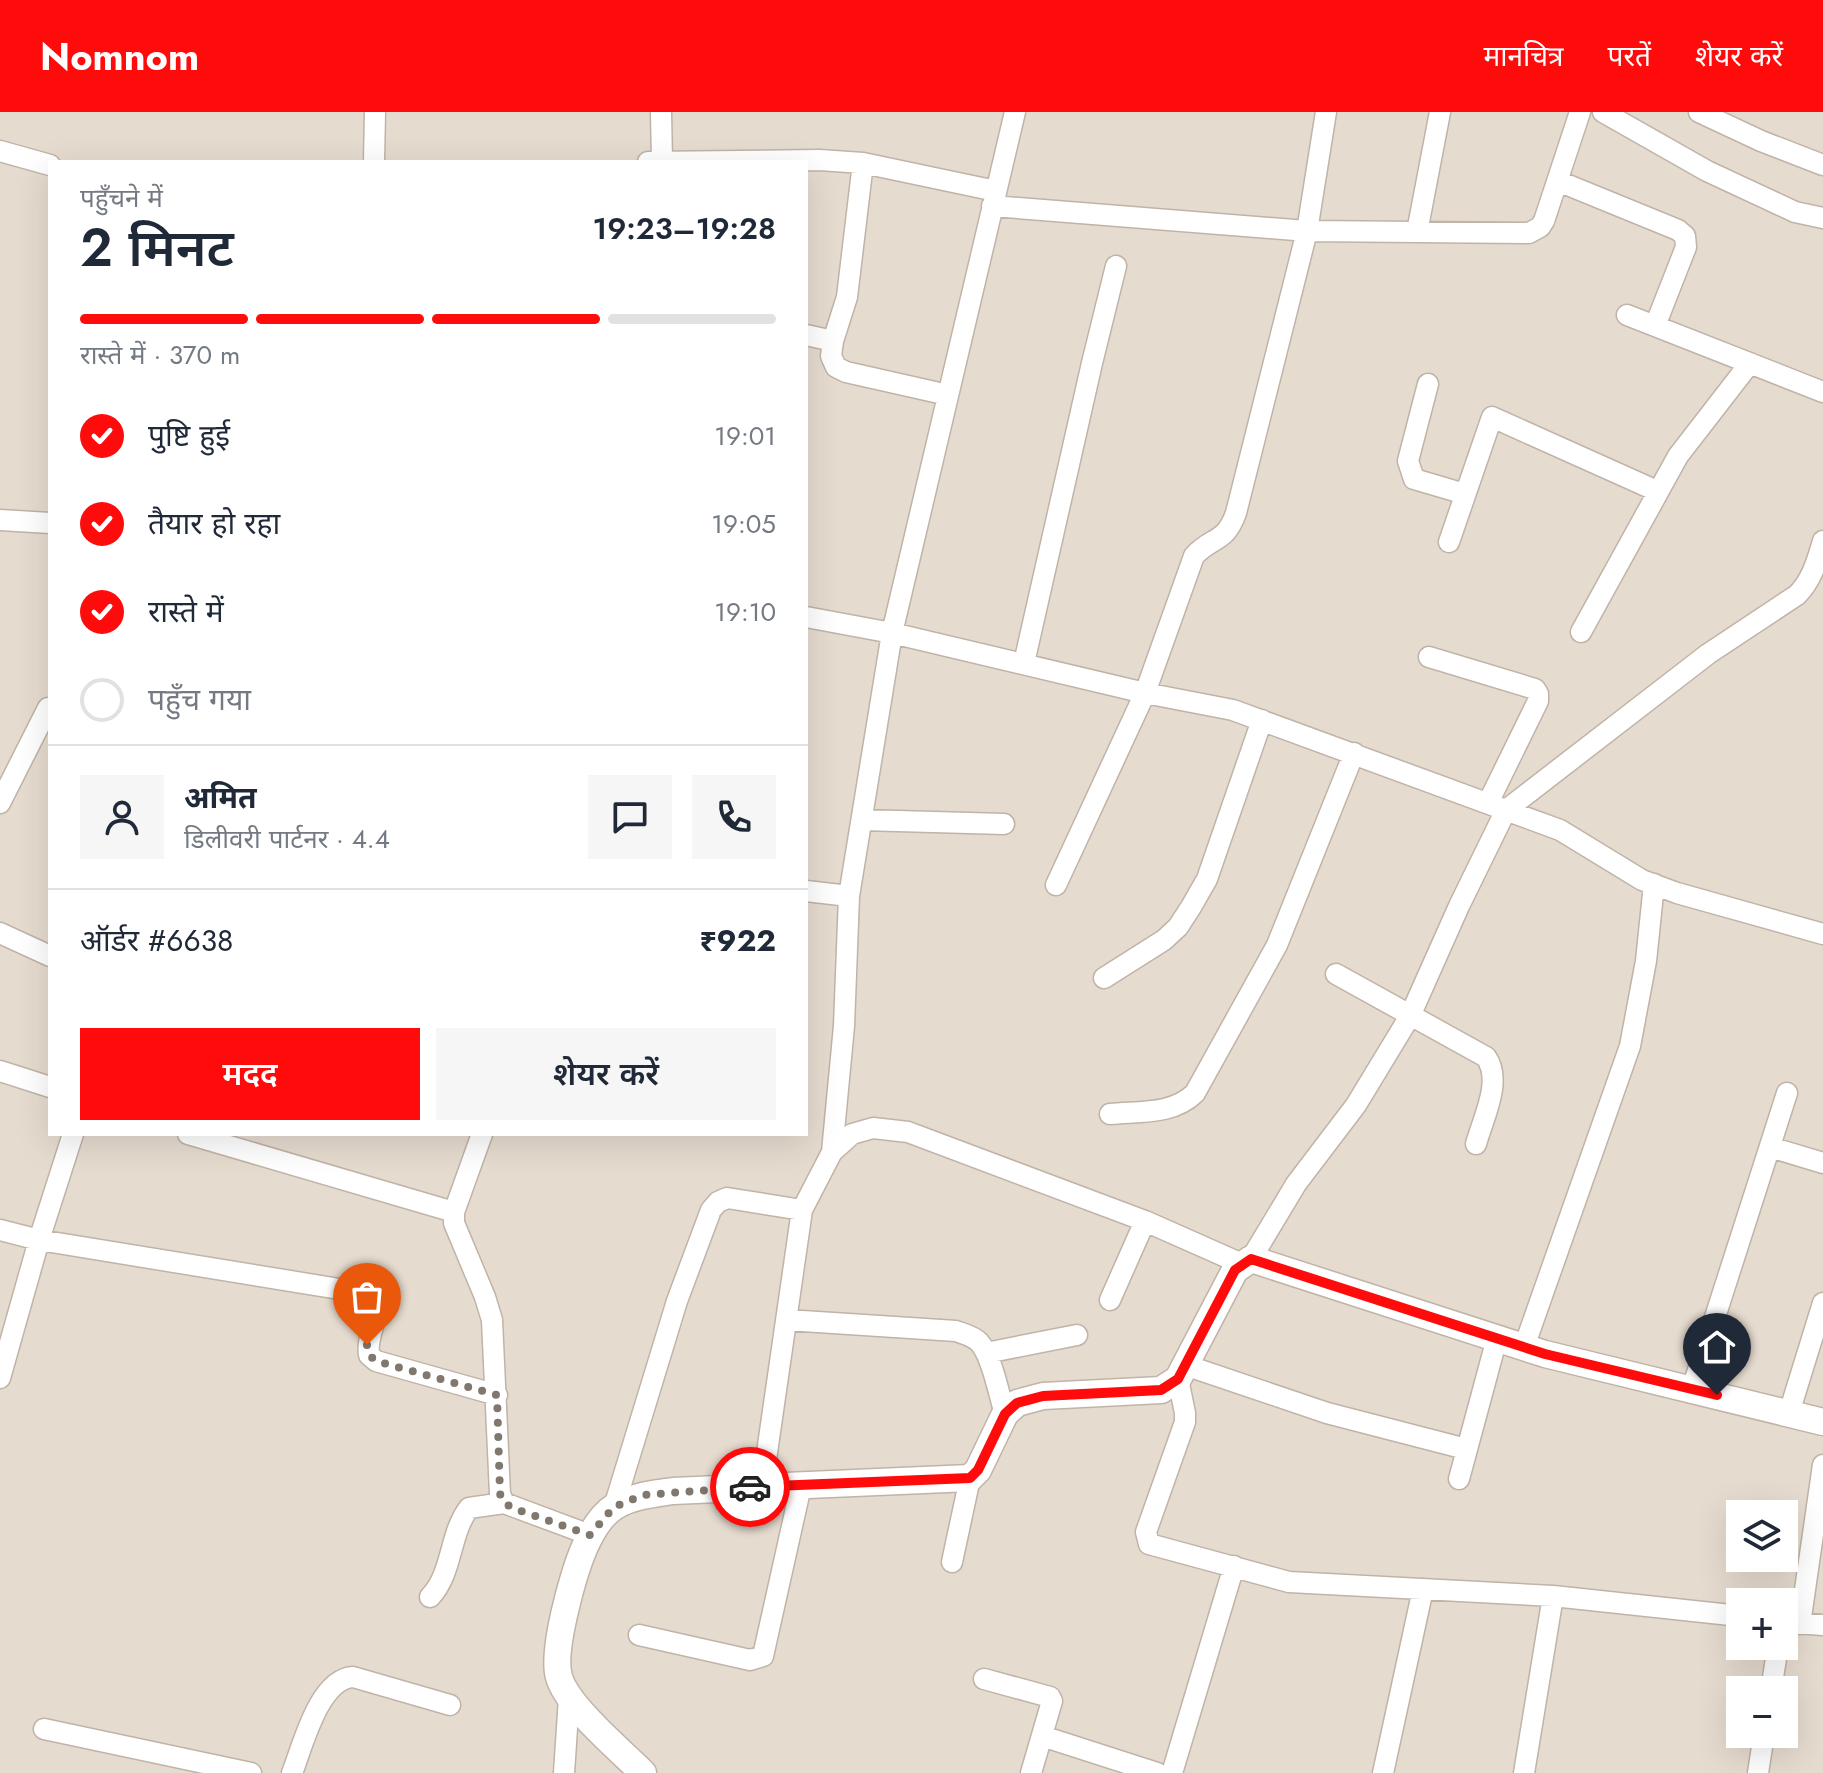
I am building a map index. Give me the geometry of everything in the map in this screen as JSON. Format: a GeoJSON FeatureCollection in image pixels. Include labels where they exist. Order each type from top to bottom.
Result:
{"type":"FeatureCollection","features":[{"type":"Feature","properties":{"kind":"street"},"geometry":{"type":"LineString","coordinates":[[374,160],[375,112]]}},
{"type":"Feature","properties":{"kind":"street"},"geometry":{"type":"LineString","coordinates":[[661,112],[662,160]]}},
{"type":"Feature","properties":{"kind":"street"},"geometry":{"type":"LineString","coordinates":[[832,1152],[844,1026],[849,896],[892,633],[1015,112]]}},
{"type":"Feature","properties":{"kind":"street"},"geometry":{"type":"LineString","coordinates":[[1056,885],[1145,693],[1194,556],[1204,545],[1225,535],[1236,513],[1307,231],[1326,112]]}},
{"type":"Feature","properties":{"kind":"street"},"geometry":{"type":"LineString","coordinates":[[1417,232],[1440,112]]}},
{"type":"Feature","properties":{"kind":"street"},"geometry":{"type":"LineString","coordinates":[[808,162],[863,163],[994,198],[1307,231],[1535,231],[1544,221],[1580,112]]}},
{"type":"Feature","properties":{"kind":"street"},"geometry":{"type":"LineString","coordinates":[[1603,112],[1707,171],[1795,212],[1823,218]]}},
{"type":"Feature","properties":{"kind":"street"},"geometry":{"type":"LineString","coordinates":[[1699,112],[1823,165]]}},
{"type":"Feature","properties":{"kind":"street"},"geometry":{"type":"LineString","coordinates":[[0,151],[48,164]]}},
{"type":"Feature","properties":{"kind":"street"},"geometry":{"type":"LineString","coordinates":[[863,163],[847,297],[831,356],[836,367],[846,372],[948,395]]}},
{"type":"Feature","properties":{"kind":"street"},"geometry":{"type":"LineString","coordinates":[[1558,181],[1678,230],[1685,236],[1686,247],[1655,326]]}},
{"type":"Feature","properties":{"kind":"street"},"geometry":{"type":"LineString","coordinates":[[1024,663],[1116,266]]}},
{"type":"Feature","properties":{"kind":"street"},"geometry":{"type":"LineString","coordinates":[[1627,315],[1823,392]]}},
{"type":"Feature","properties":{"kind":"street"},"geometry":{"type":"LineString","coordinates":[[808,335],[833,341]]}},
{"type":"Feature","properties":{"kind":"street"},"geometry":{"type":"LineString","coordinates":[[1581,632],[1678,456],[1750,363]]}},
{"type":"Feature","properties":{"kind":"street"},"geometry":{"type":"LineString","coordinates":[[1428,384],[1408,461],[1409,471],[1414,479],[1465,494]]}},
{"type":"Feature","properties":{"kind":"street"},"geometry":{"type":"LineString","coordinates":[[1449,542],[1490,420],[1496,417],[1657,491]]}},
{"type":"Feature","properties":{"kind":"street"},"geometry":{"type":"LineString","coordinates":[[0,520],[48,523]]}},
{"type":"Feature","properties":{"kind":"street"},"geometry":{"type":"LineString","coordinates":[[1497,806],[1708,654],[1797,595],[1814,571],[1823,541]]}},
{"type":"Feature","properties":{"kind":"street"},"geometry":{"type":"LineString","coordinates":[[808,617],[892,633],[1145,693],[1216,706],[1262,720],[1560,830],[1642,880],[1677,893],[1823,934]]}},
{"type":"Feature","properties":{"kind":"street"},"geometry":{"type":"LineString","coordinates":[[952,1562],[970,1478],[978,1470],[1005,1414],[1017,1403],[1030,1398],[1161,1390],[1182,1372],[1235,1270],[1246,1261],[1296,1184],[1356,1105],[1410,1016],[1459,906],[1538,701],[1535,689],[1429,657]]}},
{"type":"Feature","properties":{"kind":"street"},"geometry":{"type":"LineString","coordinates":[[0,803],[48,708]]}},
{"type":"Feature","properties":{"kind":"street"},"geometry":{"type":"LineString","coordinates":[[1104,978],[1164,940],[1178,927],[1191,907],[1207,879],[1262,720]]}},
{"type":"Feature","properties":{"kind":"street"},"geometry":{"type":"LineString","coordinates":[[1110,1114],[1172,1108],[1184,1104],[1201,1084],[1277,945],[1354,753]]}},
{"type":"Feature","properties":{"kind":"street"},"geometry":{"type":"LineString","coordinates":[[862,820],[1004,824]]}},
{"type":"Feature","properties":{"kind":"street"},"geometry":{"type":"LineString","coordinates":[[1524,1347],[1630,1046],[1646,961],[1654,884]]}},
{"type":"Feature","properties":{"kind":"street"},"geometry":{"type":"LineString","coordinates":[[808,891],[849,896]]}},
{"type":"Feature","properties":{"kind":"street"},"geometry":{"type":"LineString","coordinates":[[0,933],[48,955]]}},
{"type":"Feature","properties":{"kind":"street"},"geometry":{"type":"LineString","coordinates":[[1336,974],[1486,1057],[1493,1066],[1494,1082],[1476,1144]]}},
{"type":"Feature","properties":{"kind":"street"},"geometry":{"type":"LineString","coordinates":[[0,1071],[48,1086]]}},
{"type":"Feature","properties":{"kind":"street"},"geometry":{"type":"LineString","coordinates":[[1692,1389],[1787,1093]]}},
{"type":"Feature","properties":{"kind":"street"},"geometry":{"type":"LineString","coordinates":[[762,1487],[802,1210],[832,1152],[852,1134],[873,1128],[908,1132],[1246,1261],[1524,1347],[1823,1422]]}},
{"type":"Feature","properties":{"kind":"street"},"geometry":{"type":"LineString","coordinates":[[0,1378],[72,1136]]}},
{"type":"Feature","properties":{"kind":"street"},"geometry":{"type":"LineString","coordinates":[[195,1136],[454,1212]]}},
{"type":"Feature","properties":{"kind":"street"},"geometry":{"type":"LineString","coordinates":[[481,1136],[454,1212],[456,1233],[492,1320],[500,1494],[504,1503]]}},
{"type":"Feature","properties":{"kind":"street"},"geometry":{"type":"LineString","coordinates":[[1770,1147],[1823,1163]]}},
{"type":"Feature","properties":{"kind":"street"},"geometry":{"type":"LineString","coordinates":[[643,1773],[569,1698],[558,1675],[559,1636],[590,1535],[614,1507],[677,1301],[711,1210],[727,1198],[802,1210]]}},
{"type":"Feature","properties":{"kind":"street"},"geometry":{"type":"LineString","coordinates":[[1110,1300],[1145,1221]]}},
{"type":"Feature","properties":{"kind":"street"},"geometry":{"type":"LineString","coordinates":[[0,1230],[39,1240],[370,1294],[377,1300],[378,1310],[367,1345],[369,1355],[376,1361],[497,1395]]}},
{"type":"Feature","properties":{"kind":"street"},"geometry":{"type":"LineString","coordinates":[[1789,1413],[1823,1303]]}},
{"type":"Feature","properties":{"kind":"street"},"geometry":{"type":"LineString","coordinates":[[787,1320],[956,1331],[978,1341],[986,1353],[1005,1414]]}},
{"type":"Feature","properties":{"kind":"street"},"geometry":{"type":"LineString","coordinates":[[986,1353],[1077,1335]]}},
{"type":"Feature","properties":{"kind":"street"},"geometry":{"type":"LineString","coordinates":[[1459,1479],[1497,1338]]}},
{"type":"Feature","properties":{"kind":"street"},"geometry":{"type":"LineString","coordinates":[[1182,1372],[1466,1449]]}},
{"type":"Feature","properties":{"kind":"street"},"geometry":{"type":"LineString","coordinates":[[1182,1372],[1185,1422],[1146,1539],[1155,1547],[1289,1582],[1553,1596],[1726,1615]]}},
{"type":"Feature","properties":{"kind":"street"},"geometry":{"type":"LineString","coordinates":[[1798,1592],[1823,1465]]}},
{"type":"Feature","properties":{"kind":"street"},"geometry":{"type":"LineString","coordinates":[[614,1507],[643,1495],[658,1493],[970,1478]]}},
{"type":"Feature","properties":{"kind":"street"},"geometry":{"type":"LineString","coordinates":[[639,1635],[750,1660],[763,1656],[801,1486]]}},
{"type":"Feature","properties":{"kind":"street"},"geometry":{"type":"LineString","coordinates":[[430,1597],[442,1581],[461,1518],[469,1508],[504,1503],[590,1535]]}},
{"type":"Feature","properties":{"kind":"street"},"geometry":{"type":"LineString","coordinates":[[1172,1773],[1234,1566]]}},
{"type":"Feature","properties":{"kind":"street"},"geometry":{"type":"LineString","coordinates":[[1383,1773],[1423,1589]]}},
{"type":"Feature","properties":{"kind":"street"},"geometry":{"type":"LineString","coordinates":[[1524,1773],[1553,1596]]}},
{"type":"Feature","properties":{"kind":"street"},"geometry":{"type":"LineString","coordinates":[[1798,1623],[1823,1625]]}},
{"type":"Feature","properties":{"kind":"street"},"geometry":{"type":"LineString","coordinates":[[292,1773],[319,1705],[327,1691],[342,1678],[353,1677],[450,1705]]}},
{"type":"Feature","properties":{"kind":"street"},"geometry":{"type":"LineString","coordinates":[[984,1679],[1050,1697],[1052,1701],[1031,1773]]}},
{"type":"Feature","properties":{"kind":"street"},"geometry":{"type":"LineString","coordinates":[[564,1773],[569,1698]]}},
{"type":"Feature","properties":{"kind":"street"},"geometry":{"type":"LineString","coordinates":[[44,1729],[243,1772]]}},
{"type":"Feature","properties":{"kind":"street"},"geometry":{"type":"LineString","coordinates":[[1042,1736],[1157,1773]]}},
{"type":"Feature","properties":{"kind":"street"},"geometry":{"type":"LineString","coordinates":[[1758,1773],[1762,1748]]}},
{"type":"Feature","properties":{"kind":"shaded area"},"geometry":{"type":"Polygon","coordinates":[[[0,112],[1823,112],[1823,1773],[0,1773],[0,112]]]}},
{"type":"Feature","properties":{"kind":"way so far"},"geometry":{"type":"LineString","coordinates":[[367,1345],[369,1355],[376,1361],[497,1395],[500,1494],[504,1503],[515,1509],[590,1535],[614,1507],[643,1495],[750,1487]]}},
{"type":"Feature","properties":{"kind":"route"},"geometry":{"type":"LineString","coordinates":[[750,1487],[970,1478],[978,1470],[1005,1414],[1017,1403],[1043,1396],[1161,1390],[1170,1386],[1178,1379],[1235,1270],[1251,1259],[1545,1354],[1717,1395]]}}]}
